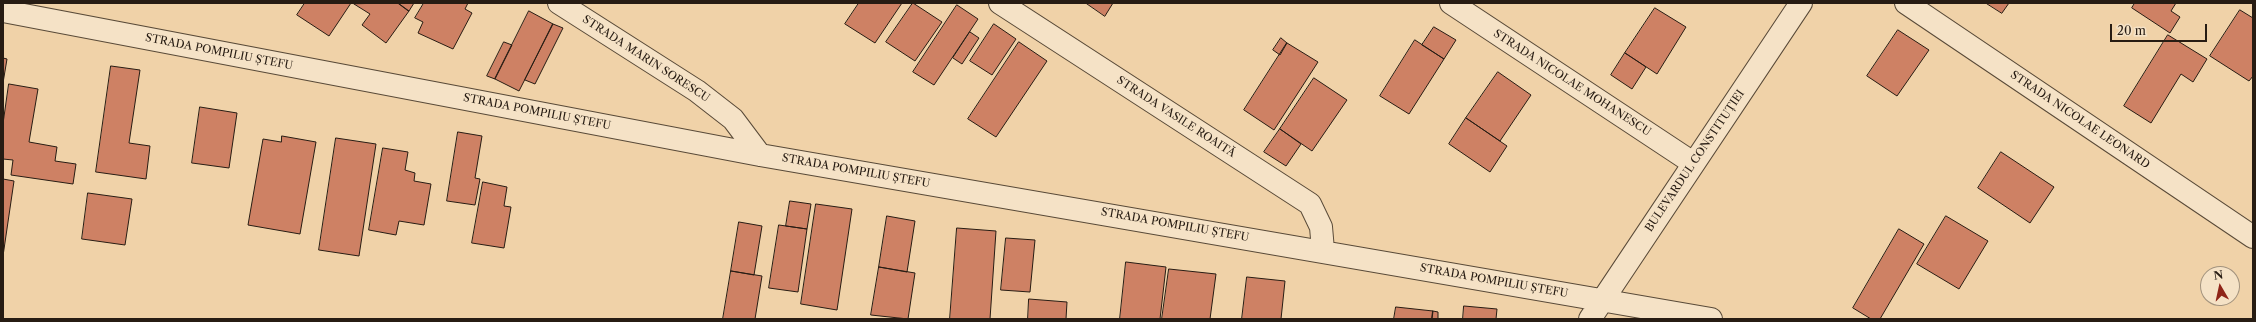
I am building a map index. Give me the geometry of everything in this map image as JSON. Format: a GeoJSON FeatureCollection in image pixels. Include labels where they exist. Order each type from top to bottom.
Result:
{"type":"FeatureCollection","features":[{"type":"Feature","properties":{"kind":"street","name":"STRADA MARIN SORESCU"},"geometry":{"type":"LineString","coordinates":[[559,3],[697,91],[733,120],[760,155]]}},
{"type":"Feature","properties":{"kind":"street","name":"STRADA VASILE ROAITĂ"},"geometry":{"type":"LineString","coordinates":[[1000,3],[1310,204],[1321,227],[1323,250]]}},
{"type":"Feature","properties":{"kind":"street","name":"STRADA NICOLAE MOHANESCU"},"geometry":{"type":"LineString","coordinates":[[1451,3],[1694,163]]}},
{"type":"Feature","properties":{"kind":"street","name":"BULEVARDUL CONSTITUȚIEI"},"geometry":{"type":"LineString","coordinates":[[1590,319],[1801,3]]}},
{"type":"Feature","properties":{"kind":"street","name":"STRADA NICOLAE LEONARD"},"geometry":{"type":"LineString","coordinates":[[1906,3],[2253,237]]}},
{"type":"Feature","properties":{"kind":"street","name":"STRADA POMPILIU ȘTEFU"},"geometry":{"type":"LineString","coordinates":[[3,11],[760,155],[1323,250],[1602,301],[1711,319]]}},
{"type":"Feature","properties":{"kind":"building"},"geometry":{"type":"Polygon","coordinates":[[[305,3],[351,3],[329,36],[297,15],[305,3]]]}},
{"type":"Feature","properties":{"kind":"building"},"geometry":{"type":"Polygon","coordinates":[[[398,3],[414,3],[409,11],[398,3]]]}},
{"type":"Feature","properties":{"kind":"building"},"geometry":{"type":"Polygon","coordinates":[[[398,3],[409,11],[386,43],[362,25],[370,14],[354,4],[398,3]]]}},
{"type":"Feature","properties":{"kind":"building"},"geometry":{"type":"Polygon","coordinates":[[[424,3],[468,3],[465,9],[472,13],[453,49],[418,33],[423,22],[415,18],[424,3]]]}},
{"type":"Feature","properties":{"kind":"building"},"geometry":{"type":"Polygon","coordinates":[[[859,3],[902,3],[875,43],[845,24],[859,3]]]}},
{"type":"Feature","properties":{"kind":"building"},"geometry":{"type":"Polygon","coordinates":[[[913,3],[942,22],[915,61],[886,42],[913,3]]]}},
{"type":"Feature","properties":{"kind":"building"},"geometry":{"type":"Polygon","coordinates":[[[1086,3],[1113,3],[1105,16],[1086,3]]]}},
{"type":"Feature","properties":{"kind":"building"},"geometry":{"type":"Polygon","coordinates":[[[1986,3],[2009,3],[2002,13],[1986,3]]]}},
{"type":"Feature","properties":{"kind":"building"},"geometry":{"type":"Polygon","coordinates":[[[2135,3],[2176,3],[2171,11],[2180,17],[2170,33],[2132,8],[2135,3]]]}},
{"type":"Feature","properties":{"kind":"building"},"geometry":{"type":"Polygon","coordinates":[[[957,5],[978,19],[934,85],[913,72],[957,5]]]}},
{"type":"Feature","properties":{"kind":"building"},"geometry":{"type":"Polygon","coordinates":[[[1655,8],[1686,27],[1657,74],[1625,53],[1655,8]]]}},
{"type":"Feature","properties":{"kind":"building"},"geometry":{"type":"Polygon","coordinates":[[[2240,10],[2253,18],[2253,76],[2249,81],[2210,56],[2240,10]]]}},
{"type":"Feature","properties":{"kind":"building"},"geometry":{"type":"Polygon","coordinates":[[[529,11],[553,24],[519,91],[495,79],[529,11]]]}},
{"type":"Feature","properties":{"kind":"building"},"geometry":{"type":"Polygon","coordinates":[[[553,24],[563,28],[535,84],[525,80],[553,24]]]}},
{"type":"Feature","properties":{"kind":"building"},"geometry":{"type":"Polygon","coordinates":[[[994,24],[1016,39],[992,75],[970,61],[994,24]]]}},
{"type":"Feature","properties":{"kind":"building"},"geometry":{"type":"Polygon","coordinates":[[[1434,27],[1456,40],[1444,59],[1422,45],[1434,27]]]}},
{"type":"Feature","properties":{"kind":"building"},"geometry":{"type":"Polygon","coordinates":[[[1898,30],[1929,50],[1897,96],[1867,76],[1898,30]]]}},
{"type":"Feature","properties":{"kind":"building"},"geometry":{"type":"Polygon","coordinates":[[[970,32],[979,38],[962,64],[953,58],[970,32]]]}},
{"type":"Feature","properties":{"kind":"building"},"geometry":{"type":"Polygon","coordinates":[[[2168,35],[2207,59],[2193,82],[2181,74],[2151,123],[2124,106],[2168,35]]]}},
{"type":"Feature","properties":{"kind":"building"},"geometry":{"type":"Polygon","coordinates":[[[1281,38],[1287,43],[1280,55],[1273,50],[1281,38]]]}},
{"type":"Feature","properties":{"kind":"building"},"geometry":{"type":"Polygon","coordinates":[[[1415,40],[1444,59],[1409,114],[1380,96],[1415,40]]]}},
{"type":"Feature","properties":{"kind":"building"},"geometry":{"type":"Polygon","coordinates":[[[504,42],[512,45],[495,79],[487,76],[504,42]]]}},
{"type":"Feature","properties":{"kind":"building"},"geometry":{"type":"Polygon","coordinates":[[[1019,42],[1047,61],[996,137],[968,119],[1019,42]]]}},
{"type":"Feature","properties":{"kind":"building"},"geometry":{"type":"Polygon","coordinates":[[[1287,43],[1318,62],[1274,130],[1244,110],[1287,43]]]}},
{"type":"Feature","properties":{"kind":"building"},"geometry":{"type":"Polygon","coordinates":[[[1625,53],[1646,67],[1632,89],[1611,75],[1625,53]]]}},
{"type":"Feature","properties":{"kind":"building"},"geometry":{"type":"Polygon","coordinates":[[[3,58],[7,59],[3,83],[3,58]]]}},
{"type":"Feature","properties":{"kind":"building"},"geometry":{"type":"Polygon","coordinates":[[[111,66],[140,70],[129,143],[150,146],[146,179],[96,172],[111,66]]]}},
{"type":"Feature","properties":{"kind":"building"},"geometry":{"type":"Polygon","coordinates":[[[1498,72],[1531,95],[1500,141],[1466,118],[1498,72]]]}},
{"type":"Feature","properties":{"kind":"building"},"geometry":{"type":"Polygon","coordinates":[[[1314,78],[1347,100],[1312,151],[1280,129],[1314,78]]]}},
{"type":"Feature","properties":{"kind":"building"},"geometry":{"type":"Polygon","coordinates":[[[9,84],[38,89],[29,142],[57,147],[55,161],[76,164],[73,184],[11,175],[13,160],[3,159],[3,124],[9,84]]]}},
{"type":"Feature","properties":{"kind":"building"},"geometry":{"type":"Polygon","coordinates":[[[200,107],[237,113],[229,168],[192,163],[200,107]]]}},
{"type":"Feature","properties":{"kind":"building"},"geometry":{"type":"Polygon","coordinates":[[[1466,118],[1507,146],[1490,172],[1449,144],[1466,118]]]}},
{"type":"Feature","properties":{"kind":"building"},"geometry":{"type":"Polygon","coordinates":[[[1280,129],[1301,144],[1286,166],[1264,152],[1280,129]]]}},
{"type":"Feature","properties":{"kind":"building"},"geometry":{"type":"Polygon","coordinates":[[[458,132],[482,136],[475,178],[480,179],[475,205],[447,201],[458,132]]]}},
{"type":"Feature","properties":{"kind":"building"},"geometry":{"type":"Polygon","coordinates":[[[282,136],[316,142],[300,234],[248,225],[263,139],[281,142],[282,136]]]}},
{"type":"Feature","properties":{"kind":"building"},"geometry":{"type":"Polygon","coordinates":[[[336,138],[376,144],[359,256],[319,250],[336,138]]]}},
{"type":"Feature","properties":{"kind":"building"},"geometry":{"type":"Polygon","coordinates":[[[383,148],[408,152],[405,170],[415,173],[414,181],[431,184],[424,225],[399,221],[396,235],[369,230],[383,148]]]}},
{"type":"Feature","properties":{"kind":"building"},"geometry":{"type":"Polygon","coordinates":[[[2001,152],[2054,187],[2030,223],[1978,188],[2001,152]]]}},
{"type":"Feature","properties":{"kind":"building"},"geometry":{"type":"Polygon","coordinates":[[[3,179],[14,181],[3,256],[3,179]]]}},
{"type":"Feature","properties":{"kind":"building"},"geometry":{"type":"Polygon","coordinates":[[[483,182],[507,187],[504,206],[511,207],[504,248],[472,243],[483,182]]]}},
{"type":"Feature","properties":{"kind":"building"},"geometry":{"type":"Polygon","coordinates":[[[88,193],[132,199],[125,245],[82,239],[88,193]]]}},
{"type":"Feature","properties":{"kind":"building"},"geometry":{"type":"Polygon","coordinates":[[[790,201],[811,204],[807,229],[786,226],[790,201]]]}},
{"type":"Feature","properties":{"kind":"building"},"geometry":{"type":"Polygon","coordinates":[[[816,204],[852,209],[837,310],[801,304],[816,204]]]}},
{"type":"Feature","properties":{"kind":"building"},"geometry":{"type":"Polygon","coordinates":[[[887,216],[915,221],[907,272],[879,267],[887,216]]]}},
{"type":"Feature","properties":{"kind":"building"},"geometry":{"type":"Polygon","coordinates":[[[1946,216],[1988,241],[1959,289],[1917,264],[1946,216]]]}},
{"type":"Feature","properties":{"kind":"building"},"geometry":{"type":"Polygon","coordinates":[[[739,222],[762,226],[754,275],[731,271],[739,222]]]}},
{"type":"Feature","properties":{"kind":"building"},"geometry":{"type":"Polygon","coordinates":[[[779,225],[807,229],[798,292],[769,288],[779,225]]]}},
{"type":"Feature","properties":{"kind":"building"},"geometry":{"type":"Polygon","coordinates":[[[957,228],[996,231],[990,319],[950,319],[957,228]]]}},
{"type":"Feature","properties":{"kind":"building"},"geometry":{"type":"Polygon","coordinates":[[[1899,229],[1924,244],[1880,319],[1871,319],[1853,308],[1899,229]]]}},
{"type":"Feature","properties":{"kind":"building"},"geometry":{"type":"Polygon","coordinates":[[[1006,238],[1035,240],[1030,292],[1001,290],[1006,238]]]}},
{"type":"Feature","properties":{"kind":"building"},"geometry":{"type":"Polygon","coordinates":[[[1126,262],[1166,267],[1160,319],[1120,319],[1126,262]]]}},
{"type":"Feature","properties":{"kind":"building"},"geometry":{"type":"Polygon","coordinates":[[[879,267],[915,273],[908,319],[871,315],[879,267]]]}},
{"type":"Feature","properties":{"kind":"building"},"geometry":{"type":"Polygon","coordinates":[[[1169,269],[1216,274],[1210,319],[1162,319],[1169,269]]]}},
{"type":"Feature","properties":{"kind":"building"},"geometry":{"type":"Polygon","coordinates":[[[731,271],[762,276],[755,319],[723,319],[731,271]]]}},
{"type":"Feature","properties":{"kind":"building"},"geometry":{"type":"Polygon","coordinates":[[[1247,277],[1285,281],[1281,319],[1242,319],[1247,277]]]}},
{"type":"Feature","properties":{"kind":"building"},"geometry":{"type":"Polygon","coordinates":[[[1029,299],[1067,302],[1066,319],[1028,319],[1029,299]]]}},
{"type":"Feature","properties":{"kind":"building"},"geometry":{"type":"Polygon","coordinates":[[[1464,306],[1497,309],[1496,319],[1463,319],[1464,306]]]}},
{"type":"Feature","properties":{"kind":"building"},"geometry":{"type":"Polygon","coordinates":[[[1396,307],[1433,311],[1432,319],[1394,319],[1396,307]]]}},
{"type":"Feature","properties":{"kind":"building"},"geometry":{"type":"Polygon","coordinates":[[[1433,311],[1438,312],[1438,319],[1432,319],[1433,311]]]}}]}
